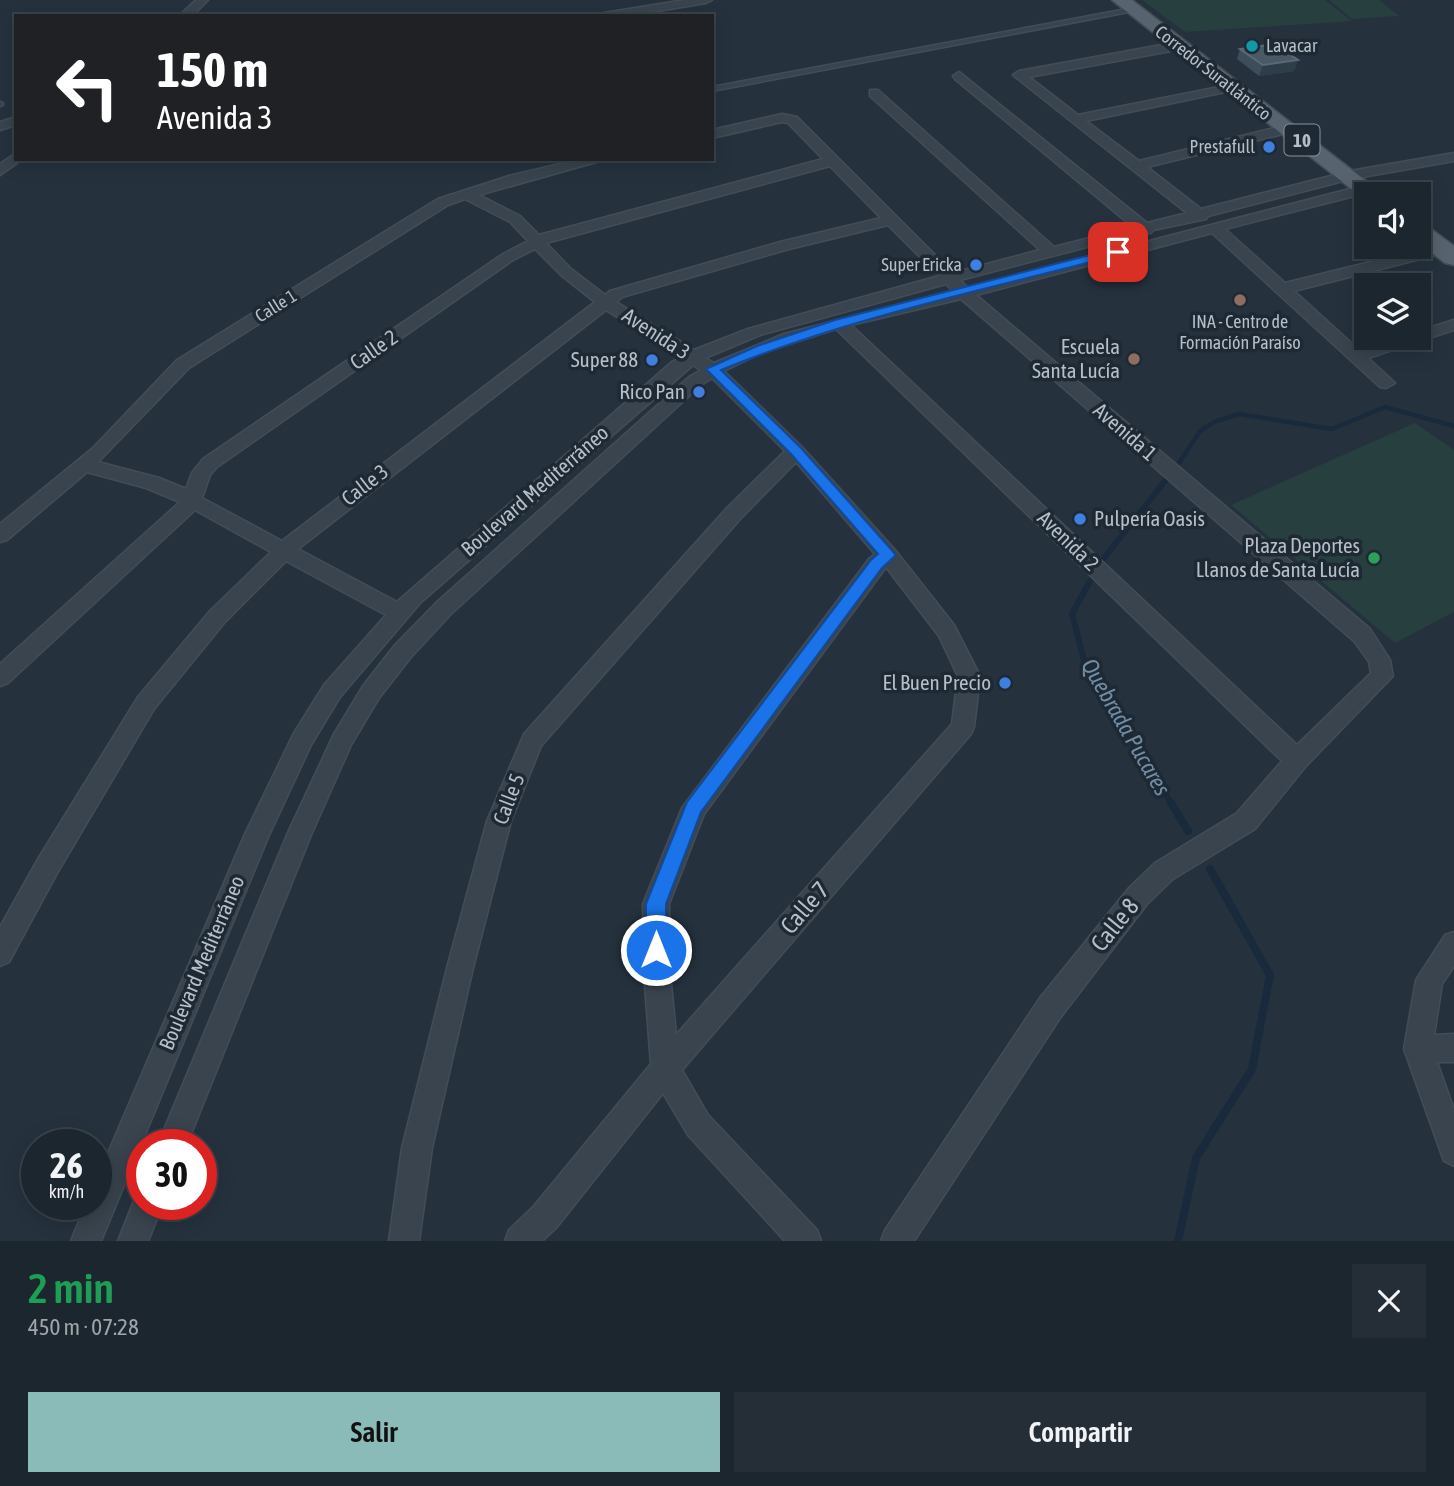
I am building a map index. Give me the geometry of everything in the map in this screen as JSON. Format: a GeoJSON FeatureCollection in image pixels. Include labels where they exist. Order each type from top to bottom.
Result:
{"type":"FeatureCollection","features":[{"type":"Feature","properties":{"kind":"main road","name":"Corredor Suratlántico"},"geometry":{"type":"LineString","coordinates":[[1126,5],[1357,182]]}},
{"type":"Feature","properties":{"kind":"main road"},"geometry":{"type":"LineString","coordinates":[[1431,240],[1449,253]]}},
{"type":"Feature","properties":{"kind":"street"},"geometry":{"type":"LineString","coordinates":[[188,14],[202,0]]}},
{"type":"Feature","properties":{"kind":"street"},"geometry":{"type":"LineString","coordinates":[[617,14],[706,0]]}},
{"type":"Feature","properties":{"kind":"street"},"geometry":{"type":"LineString","coordinates":[[1178,46],[1019,75],[1207,222],[1386,383]]}},
{"type":"Feature","properties":{"kind":"street"},"geometry":{"type":"LineString","coordinates":[[959,76],[1146,230]]}},
{"type":"Feature","properties":{"kind":"street"},"geometry":{"type":"LineString","coordinates":[[1076,119],[1230,87]]}},
{"type":"Feature","properties":{"kind":"street"},"geometry":{"type":"LineString","coordinates":[[874,93],[1052,253]]}},
{"type":"Feature","properties":{"kind":"street","name":"Avenida 1"},"geometry":{"type":"LineString","coordinates":[[714,134],[782,118],[792,120],[957,286],[1362,635],[1379,660]]}},
{"type":"Feature","properties":{"kind":"street"},"geometry":{"type":"LineString","coordinates":[[1135,166],[1286,129]]}},
{"type":"Feature","properties":{"kind":"street","name":"Boulevard Mediterráneo"},"geometry":{"type":"LineString","coordinates":[[1375,182],[1454,157]]}},
{"type":"Feature","properties":{"kind":"street"},"geometry":{"type":"LineString","coordinates":[[0,171],[14,159]]}},
{"type":"Feature","properties":{"kind":"street","name":"Calle 1"},"geometry":{"type":"LineString","coordinates":[[0,535],[84,465],[184,364],[443,202],[509,180],[591,161]]}},
{"type":"Feature","properties":{"kind":"street","name":"Calle 2"},"geometry":{"type":"LineString","coordinates":[[0,677],[192,500],[201,473],[210,463],[508,257],[548,236],[833,161]]}},
{"type":"Feature","properties":{"kind":"street","name":"Boulevard Mediterráneo"},"geometry":{"type":"LineString","coordinates":[[702,363],[762,349],[1052,253],[1146,230],[1207,222],[1354,188]]}},
{"type":"Feature","properties":{"kind":"street","name":"Avenida 3"},"geometry":{"type":"LineString","coordinates":[[466,194],[514,219],[566,272],[605,302],[702,363],[796,451],[888,555]]}},
{"type":"Feature","properties":{"kind":"street","name":"Calle 3"},"geometry":{"type":"LineString","coordinates":[[0,953],[47,867],[146,704],[217,617],[307,529],[616,294],[772,249],[891,220]]}},
{"type":"Feature","properties":{"kind":"street"},"geometry":{"type":"LineString","coordinates":[[957,286],[1207,222]]}},
{"type":"Feature","properties":{"kind":"street"},"geometry":{"type":"LineString","coordinates":[[1282,289],[1449,253]]}},
{"type":"Feature","properties":{"kind":"street","name":"Boulevard Mediterráneo"},"geometry":{"type":"LineString","coordinates":[[86,1241],[203,956],[302,740],[332,691],[399,613],[648,393],[754,332],[957,286]]}},
{"type":"Feature","properties":{"kind":"street","name":"Avenida 2"},"geometry":{"type":"LineString","coordinates":[[839,323],[1297,760]]}},
{"type":"Feature","properties":{"kind":"street"},"geometry":{"type":"LineString","coordinates":[[1431,332],[1454,325]]}},
{"type":"Feature","properties":{"kind":"street"},"geometry":{"type":"LineString","coordinates":[[1356,356],[1375,350]]}},
{"type":"Feature","properties":{"kind":"street","name":"Boulevard Mediterráneo"},"geometry":{"type":"LineString","coordinates":[[179,1129],[299,835],[342,741],[371,692],[403,651],[444,608],[695,381],[702,363]]}},
{"type":"Feature","properties":{"kind":"street","name":"Calle 5"},"geometry":{"type":"LineString","coordinates":[[404,1241],[417,1148],[460,968],[499,821],[532,741],[734,513],[796,451]]}},
{"type":"Feature","properties":{"kind":"street"},"geometry":{"type":"LineString","coordinates":[[84,465],[152,484],[192,500],[399,613]]}},
{"type":"Feature","properties":{"kind":"street"},"geometry":{"type":"LineString","coordinates":[[806,1241],[698,1125],[665,1068],[657,973],[656,904],[694,808],[876,564],[888,555]]}},
{"type":"Feature","properties":{"kind":"street","name":"Calle 7"},"geometry":{"type":"LineString","coordinates":[[520,1241],[545,1217],[665,1068],[963,727],[969,676],[947,631],[888,555]]}},
{"type":"Feature","properties":{"kind":"street","name":"Calle 8"},"geometry":{"type":"LineString","coordinates":[[895,1241],[1050,1008],[1130,905],[1164,871],[1246,821],[1297,760],[1382,677],[1379,660]]}},
{"type":"Feature","properties":{"kind":"street"},"geometry":{"type":"LineString","coordinates":[[1454,944],[1429,980],[1418,1049],[1454,1151]]}},
{"type":"Feature","properties":{"kind":"street"},"geometry":{"type":"LineString","coordinates":[[1418,1049],[1454,1048]]}},
{"type":"Feature","properties":{"kind":"street"},"geometry":{"type":"LineString","coordinates":[[133,1241],[142,1220]]}},
{"type":"Feature","properties":{"kind":"lane"},"geometry":{"type":"LineString","coordinates":[[714,89],[1126,5]]}},
{"type":"Feature","properties":{"kind":"green space"},"geometry":{"type":"Polygon","coordinates":[[[1142,0],[1325,0],[1352,21],[1185,32],[1142,0]]]}},
{"type":"Feature","properties":{"kind":"green space"},"geometry":{"type":"Polygon","coordinates":[[[1329,0],[1379,0],[1399,16],[1352,19],[1329,0]]]}},
{"type":"Feature","properties":{"kind":"green space","name":"Plaza Deportes Llanos de Santa Lucía"},"geometry":{"type":"Polygon","coordinates":[[[1415,423],[1454,450],[1454,612],[1395,643],[1231,505],[1415,423]]]}},
{"type":"Feature","properties":{"kind":"building"},"geometry":{"type":"Polygon","coordinates":[[[1274,44],[1298,60],[1263,65],[1240,49],[1274,44]]]}},
{"type":"Feature","properties":{"kind":"waterway","name":"Quebrada Pucares"},"geometry":{"type":"LineString","coordinates":[[1179,463],[1200,431],[1214,422],[1239,414],[1332,429],[1385,407],[1454,426]]}},
{"type":"Feature","properties":{"kind":"waterway","name":"Quebrada Pucares"},"geometry":{"type":"LineString","coordinates":[[1104,558],[1165,481]]}},
{"type":"Feature","properties":{"kind":"waterway","name":"Quebrada Pucares"},"geometry":{"type":"LineString","coordinates":[[1090,581],[1072,614],[1086,668],[1172,805]]}},
{"type":"Feature","properties":{"kind":"waterway","name":"Quebrada Pucares"},"geometry":{"type":"LineString","coordinates":[[1171,803],[1188,831]]}},
{"type":"Feature","properties":{"kind":"waterway","name":"Quebrada Pucares"},"geometry":{"type":"LineString","coordinates":[[1178,1241],[1196,1158],[1252,1069],[1270,975],[1210,869]]}},
{"type":"Feature","properties":{"kind":"place","name":"Lavacar"},"geometry":{"type":"Point","coordinates":[1252,46]}},
{"type":"Feature","properties":{"kind":"place","name":"Prestafull"},"geometry":{"type":"Point","coordinates":[1269,147]}},
{"type":"Feature","properties":{"kind":"place","name":"Super Ericka"},"geometry":{"type":"Point","coordinates":[976,265]}},
{"type":"Feature","properties":{"kind":"place","name":"INA - Centro de Formación Paraíso"},"geometry":{"type":"Point","coordinates":[1240,300]}},
{"type":"Feature","properties":{"kind":"place","name":"Escuela Santa Lucía"},"geometry":{"type":"Point","coordinates":[1134,359]}},
{"type":"Feature","properties":{"kind":"place","name":"Super 88"},"geometry":{"type":"Point","coordinates":[652,360]}},
{"type":"Feature","properties":{"kind":"place","name":"Rico Pan"},"geometry":{"type":"Point","coordinates":[699,392]}},
{"type":"Feature","properties":{"kind":"place","name":"Pulpería Oasis"},"geometry":{"type":"Point","coordinates":[1080,519]}},
{"type":"Feature","properties":{"kind":"place","name":"Plaza Deportes Llanos de Santa Lucía"},"geometry":{"type":"Point","coordinates":[1374,558]}},
{"type":"Feature","properties":{"kind":"place","name":"El Buen Precio"},"geometry":{"type":"Point","coordinates":[1005,683]}},
{"type":"Feature","properties":{"kind":"route"},"geometry":{"type":"LineString","coordinates":[[656,950],[656,904],[694,808],[876,564],[888,555],[796,451],[712,369],[839,323],[1118,252]]}}]}
